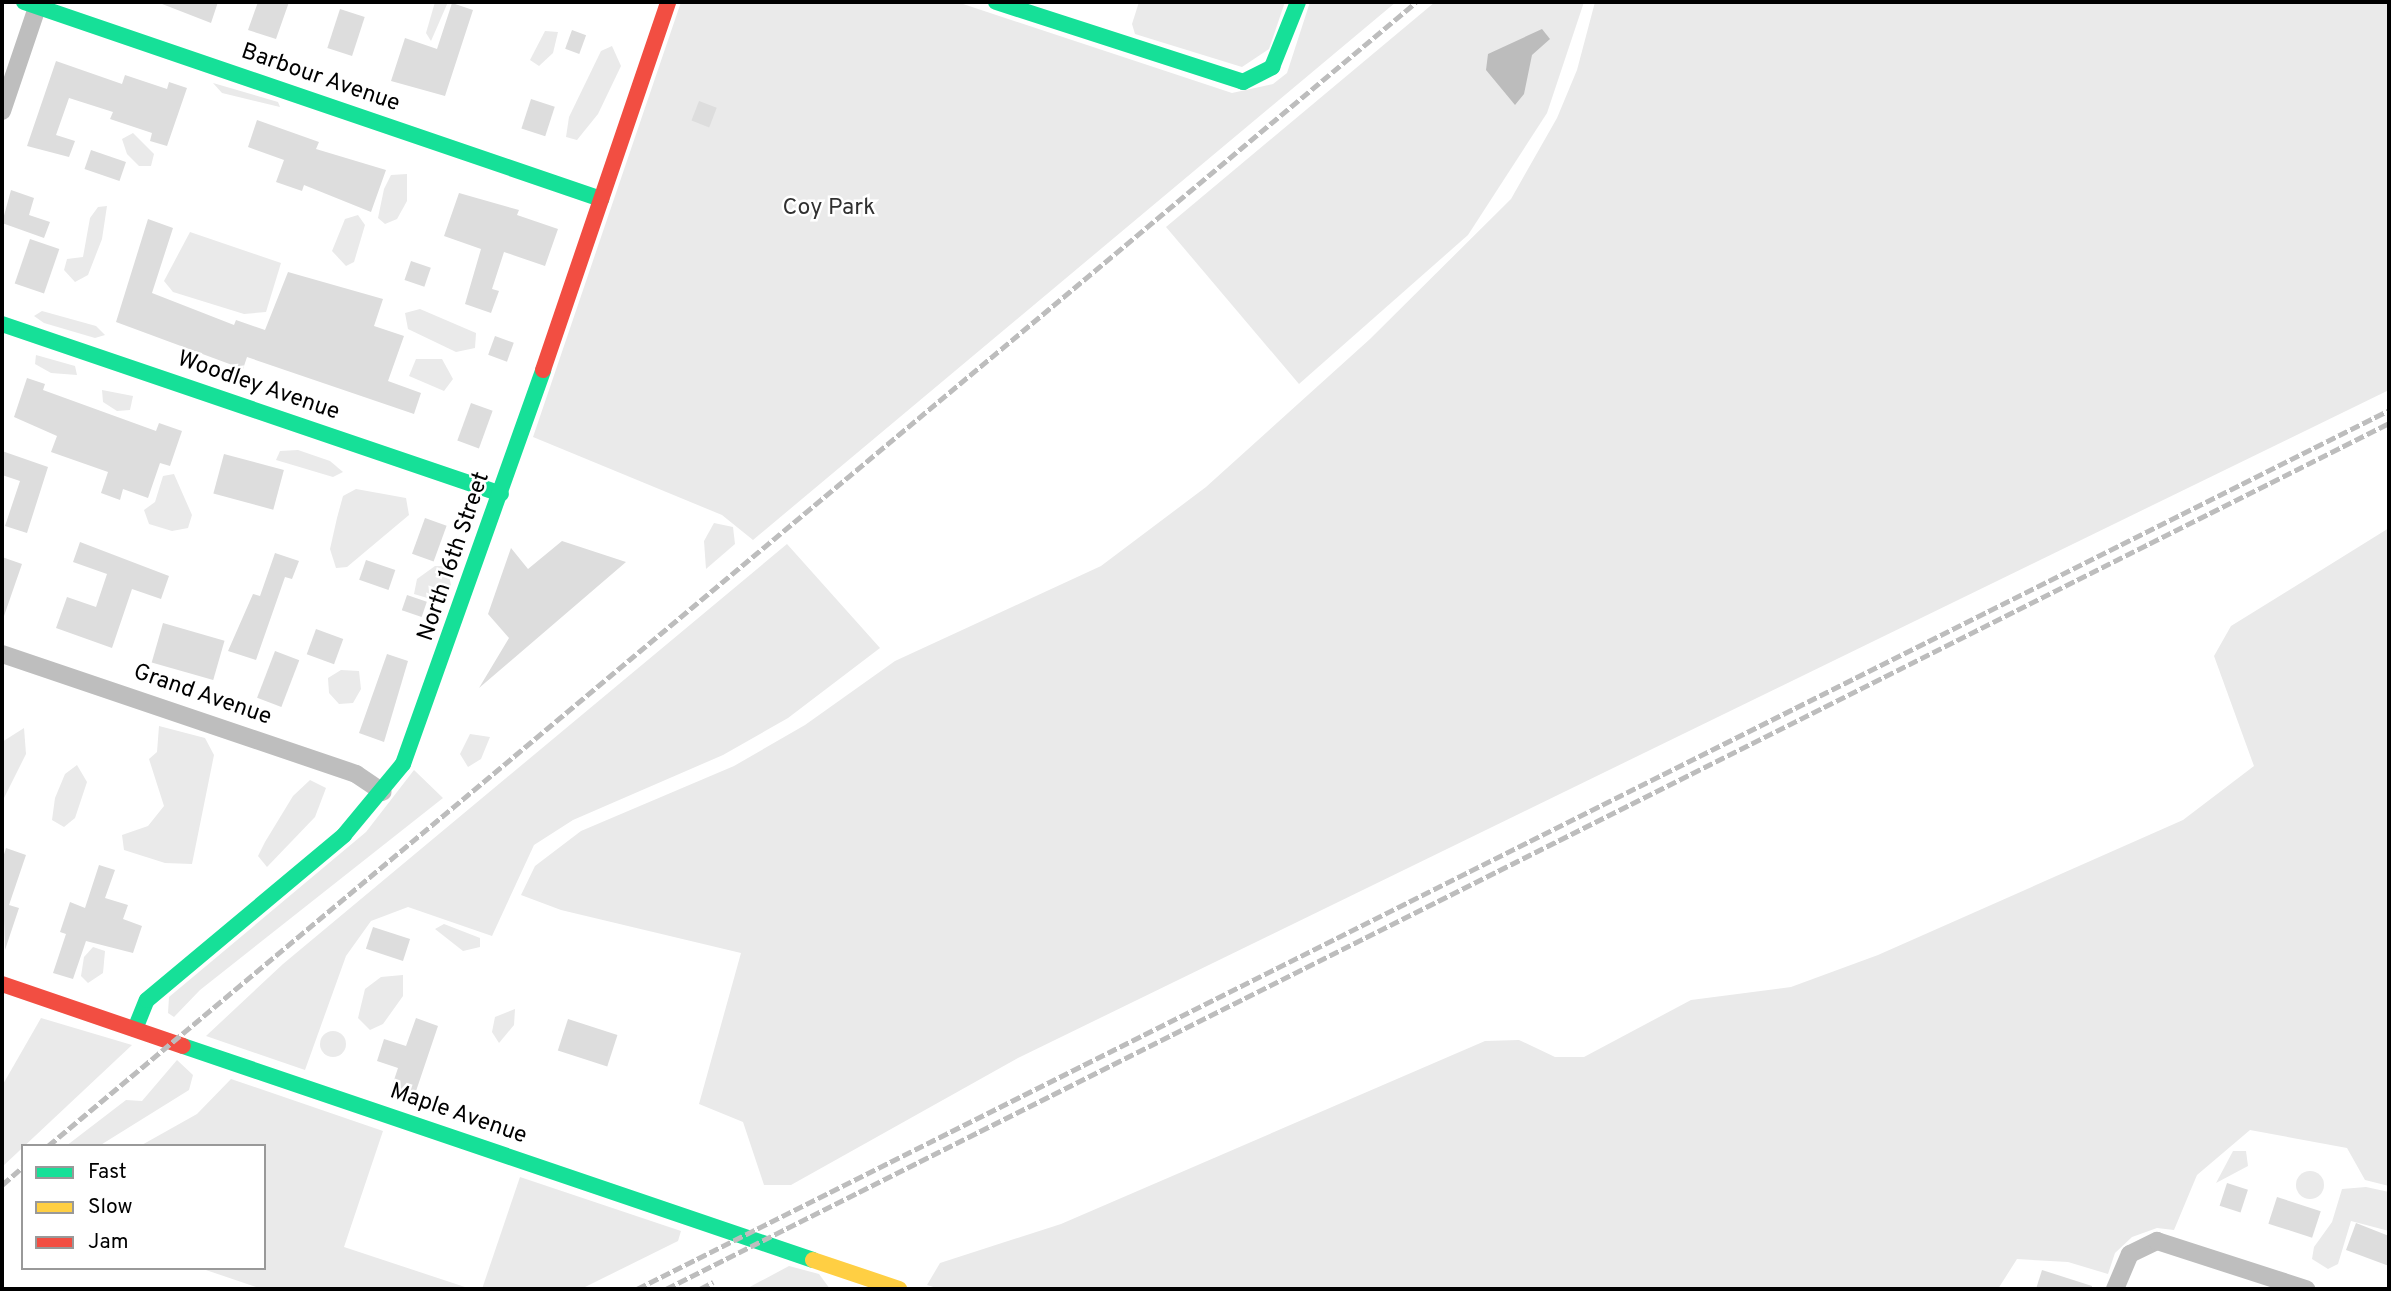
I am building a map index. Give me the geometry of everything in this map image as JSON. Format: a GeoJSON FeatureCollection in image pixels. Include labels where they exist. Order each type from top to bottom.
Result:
{"type":"FeatureCollection","features":[{"type":"Feature","properties":{"kind":"street","name":"North 16th Street"},"geometry":{"type":"LineString","coordinates":[[135,1029],[147,1000],[164,984],[344,835],[383,792],[417,732],[668,2]]}},
{"type":"Feature","properties":{"kind":"street"},"geometry":{"type":"LineString","coordinates":[[996,2],[1227,81],[1258,78],[1281,51],[1298,2]]}},
{"type":"Feature","properties":{"kind":"street","name":"Barbour Avenue"},"geometry":{"type":"LineString","coordinates":[[33,3],[601,199]]}},
{"type":"Feature","properties":{"kind":"street"},"geometry":{"type":"LineString","coordinates":[[2,111],[33,3]]}},
{"type":"Feature","properties":{"kind":"street","name":"Woodley Avenue"},"geometry":{"type":"LineString","coordinates":[[2,324],[500,494]]}},
{"type":"Feature","properties":{"kind":"street","name":"Grand Avenue"},"geometry":{"type":"LineString","coordinates":[[2,654],[356,774],[383,792]]}},
{"type":"Feature","properties":{"kind":"street","name":"Maple Avenue"},"geometry":{"type":"LineString","coordinates":[[2,984],[854,1282],[899,1289]]}},
{"type":"Feature","properties":{"kind":"street"},"geometry":{"type":"LineString","coordinates":[[2115,1289],[2137,1247],[2169,1243],[2306,1289]]}},
{"type":"Feature","properties":{"kind":"green space"},"geometry":{"type":"Polygon","coordinates":[[[435,2],[448,2],[431,41],[426,33],[435,2]]]}},
{"type":"Feature","properties":{"kind":"green space","name":"Coy Park"},"geometry":{"type":"Polygon","coordinates":[[[681,2],[957,2],[1232,93],[1273,84],[1287,73],[1310,2],[1396,2],[753,540],[722,515],[533,437],[681,2]]]}},
{"type":"Feature","properties":{"kind":"green space"},"geometry":{"type":"Polygon","coordinates":[[[1139,2],[1285,2],[1269,49],[1242,67],[1135,34],[1132,24],[1139,2]]]}},
{"type":"Feature","properties":{"kind":"green space"},"geometry":{"type":"Polygon","coordinates":[[[1435,2],[1584,2],[1547,113],[1468,235],[1299,384],[1166,227],[1435,2]]]}},
{"type":"Feature","properties":{"kind":"green space"},"geometry":{"type":"Polygon","coordinates":[[[1595,2],[2389,2],[2389,390],[1018,1058],[791,1185],[764,1185],[743,1122],[699,1104],[741,953],[561,910],[521,895],[535,866],[581,831],[734,766],[805,725],[895,661],[1101,566],[1206,487],[1370,339],[1511,199],[1557,118],[1577,70],[1595,2]]]}},
{"type":"Feature","properties":{"kind":"green space"},"geometry":{"type":"Polygon","coordinates":[[[545,31],[558,32],[553,53],[539,66],[530,60],[545,31]]]}},
{"type":"Feature","properties":{"kind":"green space"},"geometry":{"type":"Polygon","coordinates":[[[612,46],[621,66],[598,114],[577,140],[566,137],[569,117],[601,51],[612,46]]]}},
{"type":"Feature","properties":{"kind":"green space"},"geometry":{"type":"Polygon","coordinates":[[[213,83],[278,102],[280,107],[222,93],[213,83]]]}},
{"type":"Feature","properties":{"kind":"green space"},"geometry":{"type":"Polygon","coordinates":[[[133,133],[154,154],[151,166],[139,166],[127,154],[122,139],[133,133]]]}},
{"type":"Feature","properties":{"kind":"green space"},"geometry":{"type":"Polygon","coordinates":[[[407,174],[407,201],[397,219],[385,224],[378,218],[384,189],[391,175],[407,174]]]}},
{"type":"Feature","properties":{"kind":"green space"},"geometry":{"type":"Polygon","coordinates":[[[107,206],[102,239],[88,275],[75,282],[64,270],[67,259],[83,257],[90,218],[98,207],[107,206]]]}},
{"type":"Feature","properties":{"kind":"green space"},"geometry":{"type":"Polygon","coordinates":[[[358,215],[365,225],[354,262],[346,266],[332,251],[345,219],[358,215]]]}},
{"type":"Feature","properties":{"kind":"green space"},"geometry":{"type":"Polygon","coordinates":[[[190,232],[281,263],[266,312],[244,314],[173,292],[164,281],[190,232]]]}},
{"type":"Feature","properties":{"kind":"green space"},"geometry":{"type":"Polygon","coordinates":[[[420,309],[476,333],[475,348],[456,352],[408,329],[405,313],[420,309]]]}},
{"type":"Feature","properties":{"kind":"green space"},"geometry":{"type":"Polygon","coordinates":[[[42,311],[96,326],[105,335],[95,338],[44,323],[34,316],[42,311]]]}},
{"type":"Feature","properties":{"kind":"green space"},"geometry":{"type":"Polygon","coordinates":[[[36,355],[75,366],[77,375],[51,373],[35,364],[36,355]]]}},
{"type":"Feature","properties":{"kind":"green space"},"geometry":{"type":"Polygon","coordinates":[[[416,359],[442,359],[453,379],[444,391],[409,376],[416,359]]]}},
{"type":"Feature","properties":{"kind":"green space"},"geometry":{"type":"Polygon","coordinates":[[[102,390],[133,396],[130,410],[117,411],[103,402],[102,390]]]}},
{"type":"Feature","properties":{"kind":"green space"},"geometry":{"type":"Polygon","coordinates":[[[298,450],[330,461],[343,472],[333,477],[276,460],[280,451],[298,450]]]}},
{"type":"Feature","properties":{"kind":"green space"},"geometry":{"type":"Polygon","coordinates":[[[174,474],[192,515],[188,528],[172,531],[149,524],[144,510],[155,502],[163,476],[174,474]]]}},
{"type":"Feature","properties":{"kind":"green space"},"geometry":{"type":"Polygon","coordinates":[[[356,489],[406,498],[409,515],[347,567],[336,568],[330,549],[337,518],[343,496],[356,489]]]}},
{"type":"Feature","properties":{"kind":"green space"},"geometry":{"type":"Polygon","coordinates":[[[714,523],[733,527],[735,544],[706,569],[704,541],[714,523]]]}},
{"type":"Feature","properties":{"kind":"green space"},"geometry":{"type":"Polygon","coordinates":[[[2389,528],[2389,1186],[2365,1180],[2347,1148],[2250,1130],[2197,1175],[2174,1230],[2157,1228],[2132,1237],[2115,1253],[2108,1274],[2068,1262],[2017,1259],[1998,1289],[940,1289],[927,1285],[940,1263],[1061,1224],[1485,1041],[1519,1040],[1555,1057],[1584,1057],[1691,1000],[1791,987],[1878,955],[2183,820],[2254,766],[2214,656],[2231,626],[2389,528]]]}},
{"type":"Feature","properties":{"kind":"green space"},"geometry":{"type":"Polygon","coordinates":[[[787,544],[880,648],[788,718],[723,755],[573,820],[534,845],[492,936],[408,907],[371,921],[346,956],[305,1070],[206,1036],[283,964],[787,544]]]}},
{"type":"Feature","properties":{"kind":"green space"},"geometry":{"type":"Polygon","coordinates":[[[435,566],[447,566],[451,585],[444,603],[414,594],[417,579],[435,566]]]}},
{"type":"Feature","properties":{"kind":"green space"},"geometry":{"type":"Polygon","coordinates":[[[341,670],[359,671],[361,689],[353,703],[339,704],[329,693],[328,678],[341,670]]]}},
{"type":"Feature","properties":{"kind":"green space"},"geometry":{"type":"Polygon","coordinates":[[[159,726],[205,738],[214,755],[192,864],[165,863],[124,850],[122,835],[148,826],[164,806],[149,759],[157,752],[159,726]]]}},
{"type":"Feature","properties":{"kind":"green space"},"geometry":{"type":"Polygon","coordinates":[[[24,728],[26,754],[2,802],[2,742],[24,728]]]}},
{"type":"Feature","properties":{"kind":"green space"},"geometry":{"type":"Polygon","coordinates":[[[470,734],[490,737],[481,759],[468,767],[460,754],[470,734]]]}},
{"type":"Feature","properties":{"kind":"green space"},"geometry":{"type":"Polygon","coordinates":[[[77,765],[87,782],[75,818],[64,827],[52,820],[55,798],[65,774],[77,765]]]}},
{"type":"Feature","properties":{"kind":"green space"},"geometry":{"type":"Polygon","coordinates":[[[414,770],[443,798],[200,990],[174,1017],[168,1013],[169,997],[366,832],[414,770]]]}},
{"type":"Feature","properties":{"kind":"green space"},"geometry":{"type":"Polygon","coordinates":[[[310,780],[326,788],[315,817],[267,867],[258,856],[293,796],[310,780]]]}},
{"type":"Feature","properties":{"kind":"green space"},"geometry":{"type":"Polygon","coordinates":[[[444,924],[480,938],[480,947],[463,951],[435,929],[444,924]]]}},
{"type":"Feature","properties":{"kind":"green space"},"geometry":{"type":"Polygon","coordinates":[[[93,947],[105,951],[103,973],[88,983],[81,976],[84,957],[93,947]]]}},
{"type":"Feature","properties":{"kind":"green space"},"geometry":{"type":"Polygon","coordinates":[[[403,975],[403,996],[383,1024],[370,1030],[358,1018],[365,989],[381,977],[403,975]]]}},
{"type":"Feature","properties":{"kind":"green space"},"geometry":{"type":"Polygon","coordinates":[[[515,1009],[514,1025],[499,1043],[492,1032],[495,1017],[515,1009]]]}},
{"type":"Feature","properties":{"kind":"green space"},"geometry":{"type":"Polygon","coordinates":[[[41,1018],[132,1045],[27,1144],[21,1144],[21,1149],[2,1167],[2,1086],[41,1018]]]}},
{"type":"Feature","properties":{"kind":"green space"},"geometry":{"type":"Polygon","coordinates":[[[333,1031],[342,1035],[346,1044],[342,1053],[333,1057],[324,1053],[320,1044],[324,1035],[333,1031]]]}},
{"type":"Feature","properties":{"kind":"green space"},"geometry":{"type":"Polygon","coordinates":[[[177,1060],[193,1075],[189,1090],[102,1144],[69,1144],[126,1100],[142,1101],[177,1060]]]}},
{"type":"Feature","properties":{"kind":"green space"},"geometry":{"type":"Polygon","coordinates":[[[231,1079],[383,1131],[344,1247],[471,1289],[262,1289],[206,1270],[266,1270],[266,1144],[144,1144],[197,1114],[231,1079]]]}},
{"type":"Feature","properties":{"kind":"green space"},"geometry":{"type":"Polygon","coordinates":[[[2233,1151],[2246,1151],[2248,1166],[2216,1183],[2233,1151]]]}},
{"type":"Feature","properties":{"kind":"green space"},"geometry":{"type":"Polygon","coordinates":[[[2310,1171],[2320,1175],[2324,1185],[2320,1195],[2310,1199],[2300,1195],[2296,1185],[2300,1175],[2310,1171]]]}},
{"type":"Feature","properties":{"kind":"green space"},"geometry":{"type":"Polygon","coordinates":[[[520,1177],[681,1231],[678,1241],[581,1289],[482,1289],[520,1177]]]}},
{"type":"Feature","properties":{"kind":"green space"},"geometry":{"type":"Polygon","coordinates":[[[2366,1187],[2389,1192],[2389,1231],[2351,1221],[2338,1264],[2328,1269],[2312,1259],[2314,1247],[2332,1222],[2342,1189],[2366,1187]]]}},
{"type":"Feature","properties":{"kind":"green space"},"geometry":{"type":"Polygon","coordinates":[[[789,1266],[819,1274],[830,1289],[746,1289],[789,1266]]]}},
{"type":"Feature","properties":{"kind":"shaded area"},"geometry":{"type":"Polygon","coordinates":[[[1542,29],[1550,39],[1532,55],[1524,94],[1515,105],[1486,70],[1488,54],[1542,29]]]}},
{"type":"Feature","properties":{"kind":"building"},"geometry":{"type":"Polygon","coordinates":[[[157,2],[218,2],[211,23],[157,2]]]}},
{"type":"Feature","properties":{"kind":"building"},"geometry":{"type":"Polygon","coordinates":[[[258,2],[289,2],[276,39],[248,30],[258,2]]]}},
{"type":"Feature","properties":{"kind":"building"},"geometry":{"type":"Polygon","coordinates":[[[452,3],[473,10],[445,96],[391,81],[405,38],[437,49],[452,3]]]}},
{"type":"Feature","properties":{"kind":"building"},"geometry":{"type":"Polygon","coordinates":[[[340,9],[365,17],[352,56],[327,48],[340,9]]]}},
{"type":"Feature","properties":{"kind":"building"},"geometry":{"type":"Polygon","coordinates":[[[572,30],[586,35],[579,54],[565,49],[572,30]]]}},
{"type":"Feature","properties":{"kind":"building"},"geometry":{"type":"Polygon","coordinates":[[[56,61],[122,84],[125,75],[167,89],[169,82],[187,88],[167,146],[150,141],[152,133],[110,119],[113,112],[69,98],[56,135],[75,141],[69,157],[27,146],[56,61]]]}},
{"type":"Feature","properties":{"kind":"building"},"geometry":{"type":"Polygon","coordinates":[[[531,99],[555,107],[545,136],[521,128],[531,99]]]}},
{"type":"Feature","properties":{"kind":"building"},"geometry":{"type":"Polygon","coordinates":[[[699,101],[717,108],[709,127],[691,121],[699,101]]]}},
{"type":"Feature","properties":{"kind":"building"},"geometry":{"type":"Polygon","coordinates":[[[257,120],[319,142],[316,149],[386,170],[371,212],[304,185],[302,191],[276,182],[284,160],[248,147],[257,120]]]}},
{"type":"Feature","properties":{"kind":"building"},"geometry":{"type":"Polygon","coordinates":[[[91,150],[126,162],[119,181],[84,169],[91,150]]]}},
{"type":"Feature","properties":{"kind":"building"},"geometry":{"type":"Polygon","coordinates":[[[11,190],[34,198],[29,215],[50,222],[44,238],[2,223],[11,190]]]}},
{"type":"Feature","properties":{"kind":"building"},"geometry":{"type":"Polygon","coordinates":[[[459,193],[519,210],[517,215],[558,229],[545,266],[504,252],[492,289],[499,291],[491,313],[465,304],[481,249],[444,236],[459,193]]]}},
{"type":"Feature","properties":{"kind":"building"},"geometry":{"type":"Polygon","coordinates":[[[148,219],[173,228],[152,293],[234,325],[236,320],[265,330],[288,272],[383,299],[374,326],[404,336],[388,381],[421,393],[414,414],[247,357],[243,369],[116,322],[148,219]]]}},
{"type":"Feature","properties":{"kind":"building"},"geometry":{"type":"Polygon","coordinates":[[[30,239],[59,249],[44,294],[15,283],[30,239]]]}},
{"type":"Feature","properties":{"kind":"building"},"geometry":{"type":"Polygon","coordinates":[[[411,261],[431,268],[424,287],[404,280],[411,261]]]}},
{"type":"Feature","properties":{"kind":"building"},"geometry":{"type":"Polygon","coordinates":[[[495,336],[514,343],[507,362],[488,355],[495,336]]]}},
{"type":"Feature","properties":{"kind":"building"},"geometry":{"type":"Polygon","coordinates":[[[27,378],[45,384],[43,390],[156,431],[159,423],[182,431],[170,466],[160,463],[148,498],[123,489],[120,500],[101,493],[108,472],[51,452],[57,436],[14,417],[27,378]]]}},
{"type":"Feature","properties":{"kind":"building"},"geometry":{"type":"Polygon","coordinates":[[[471,403],[493,411],[479,448],[457,441],[471,403]]]}},
{"type":"Feature","properties":{"kind":"building"},"geometry":{"type":"Polygon","coordinates":[[[2,451],[48,467],[27,533],[5,526],[20,481],[2,475],[2,451]]]}},
{"type":"Feature","properties":{"kind":"building"},"geometry":{"type":"Polygon","coordinates":[[[224,454],[284,470],[273,510],[213,494],[224,454]]]}},
{"type":"Feature","properties":{"kind":"building"},"geometry":{"type":"Polygon","coordinates":[[[425,518],[447,526],[434,562],[412,554],[425,518]]]}},
{"type":"Feature","properties":{"kind":"building"},"geometry":{"type":"Polygon","coordinates":[[[562,541],[626,562],[479,688],[509,638],[488,614],[511,548],[528,569],[562,541]]]}},
{"type":"Feature","properties":{"kind":"building"},"geometry":{"type":"Polygon","coordinates":[[[80,542],[169,576],[161,599],[132,589],[112,648],[56,628],[67,597],[96,607],[107,574],[73,562],[80,542]]]}},
{"type":"Feature","properties":{"kind":"building"},"geometry":{"type":"Polygon","coordinates":[[[275,553],[299,561],[292,579],[285,577],[256,660],[228,651],[253,594],[260,596],[275,553]]]}},
{"type":"Feature","properties":{"kind":"building"},"geometry":{"type":"Polygon","coordinates":[[[2,557],[22,564],[4,616],[2,616],[2,557]]]}},
{"type":"Feature","properties":{"kind":"building"},"geometry":{"type":"Polygon","coordinates":[[[366,560],[395,570],[388,590],[359,580],[366,560]]]}},
{"type":"Feature","properties":{"kind":"building"},"geometry":{"type":"Polygon","coordinates":[[[407,595],[427,602],[422,617],[402,610],[407,595]]]}},
{"type":"Feature","properties":{"kind":"building"},"geometry":{"type":"Polygon","coordinates":[[[163,623],[225,641],[213,680],[152,662],[163,623]]]}},
{"type":"Feature","properties":{"kind":"building"},"geometry":{"type":"Polygon","coordinates":[[[316,629],[343,639],[334,664],[307,654],[316,629]]]}},
{"type":"Feature","properties":{"kind":"building"},"geometry":{"type":"Polygon","coordinates":[[[275,651],[299,660],[281,707],[257,698],[275,651]]]}},
{"type":"Feature","properties":{"kind":"building"},"geometry":{"type":"Polygon","coordinates":[[[387,654],[408,661],[384,742],[359,733],[387,654]]]}},
{"type":"Feature","properties":{"kind":"building"},"geometry":{"type":"Polygon","coordinates":[[[6,848],[26,855],[9,905],[19,908],[5,950],[2,861],[6,848]]]}},
{"type":"Feature","properties":{"kind":"building"},"geometry":{"type":"Polygon","coordinates":[[[99,865],[115,870],[105,898],[128,905],[123,919],[142,926],[133,953],[86,941],[73,979],[53,973],[66,934],[60,932],[70,902],[85,908],[99,865]]]}},
{"type":"Feature","properties":{"kind":"building"},"geometry":{"type":"Polygon","coordinates":[[[373,927],[410,939],[403,961],[366,949],[373,927]]]}},
{"type":"Feature","properties":{"kind":"building"},"geometry":{"type":"Polygon","coordinates":[[[416,1018],[438,1026],[413,1100],[390,1092],[398,1068],[377,1061],[384,1039],[406,1046],[416,1018]]]}},
{"type":"Feature","properties":{"kind":"building"},"geometry":{"type":"Polygon","coordinates":[[[568,1019],[617,1035],[607,1066],[558,1050],[568,1019]]]}},
{"type":"Feature","properties":{"kind":"building"},"geometry":{"type":"Polygon","coordinates":[[[2227,1183],[2248,1190],[2241,1213],[2220,1206],[2227,1183]]]}},
{"type":"Feature","properties":{"kind":"building"},"geometry":{"type":"Polygon","coordinates":[[[2277,1197],[2321,1211],[2312,1238],[2268,1224],[2277,1197]]]}},
{"type":"Feature","properties":{"kind":"building"},"geometry":{"type":"Polygon","coordinates":[[[2356,1223],[2389,1236],[2389,1266],[2346,1250],[2356,1223]]]}},
{"type":"Feature","properties":{"kind":"building"},"geometry":{"type":"Polygon","coordinates":[[[2042,1270],[2092,1286],[2092,1289],[2036,1289],[2042,1270]]]}},
{"type":"Feature","properties":{"kind":"railway"},"geometry":{"type":"LineString","coordinates":[[50,1144],[1416,2]]}},
{"type":"Feature","properties":{"kind":"railway"},"geometry":{"type":"LineString","coordinates":[[637,1289],[2389,410]]}},
{"type":"Feature","properties":{"kind":"railway"},"geometry":{"type":"LineString","coordinates":[[666,1289],[2389,423]]}},
{"type":"Feature","properties":{"kind":"railway"},"geometry":{"type":"LineString","coordinates":[[2,1185],[21,1169]]}},
{"type":"Feature","properties":{"kind":"railway"},"geometry":{"type":"LineString","coordinates":[[700,1289],[713,1282]]}},
{"type":"Feature","properties":{"kind":"traffic: fast"},"geometry":{"type":"LineString","coordinates":[[24,2],[601,199]]}},
{"type":"Feature","properties":{"kind":"traffic: fast"},"geometry":{"type":"LineString","coordinates":[[996,2],[1243,82],[1272,67],[1298,2]]}},
{"type":"Feature","properties":{"kind":"traffic: fast"},"geometry":{"type":"LineString","coordinates":[[2,324],[501,494]]}},
{"type":"Feature","properties":{"kind":"traffic: fast"},"geometry":{"type":"LineString","coordinates":[[135,1029],[147,1000],[344,835],[403,764],[543,370]]}},
{"type":"Feature","properties":{"kind":"traffic: fast"},"geometry":{"type":"LineString","coordinates":[[183,1046],[813,1260]]}},
{"type":"Feature","properties":{"kind":"traffic: slow"},"geometry":{"type":"LineString","coordinates":[[813,1260],[899,1289]]}},
{"type":"Feature","properties":{"kind":"traffic: jam"},"geometry":{"type":"LineString","coordinates":[[543,370],[668,2]]}},
{"type":"Feature","properties":{"kind":"traffic: jam"},"geometry":{"type":"LineString","coordinates":[[2,984],[183,1046]]}}]}
